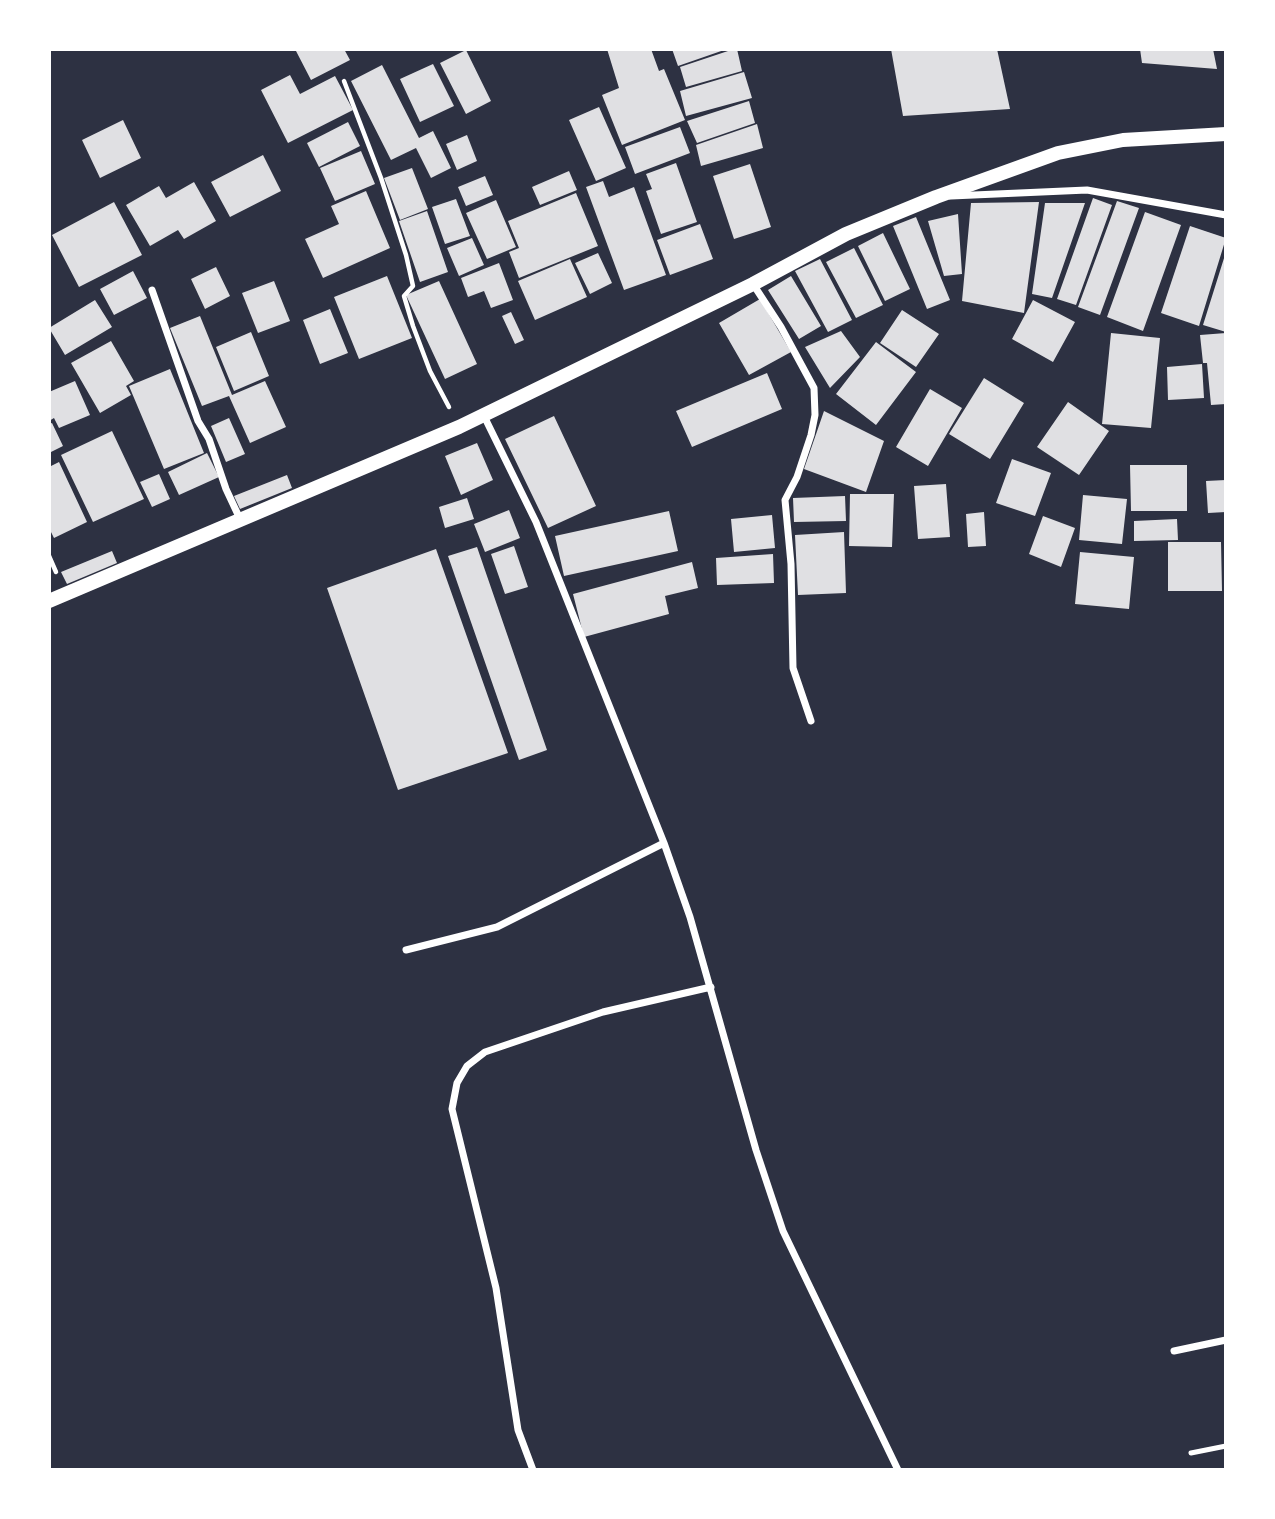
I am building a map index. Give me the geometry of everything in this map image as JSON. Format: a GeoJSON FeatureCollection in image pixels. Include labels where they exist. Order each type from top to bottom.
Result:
{"type":"FeatureCollection","features":[{"type":"Feature","properties":{"kind":"main road"},"geometry":{"type":"LineString","coordinates":[[49,601],[459,427],[753,284],[846,234],[936,197],[1058,153],[1123,140],[1226,134]]}},
{"type":"Feature","properties":{"kind":"street"},"geometry":{"type":"LineString","coordinates":[[936,197],[1087,190],[1226,215]]}},
{"type":"Feature","properties":{"kind":"street"},"geometry":{"type":"LineString","coordinates":[[753,284],[781,327],[814,388],[815,415],[811,435],[797,477],[785,500],[793,668],[811,721]]}},
{"type":"Feature","properties":{"kind":"street"},"geometry":{"type":"LineString","coordinates":[[152,290],[198,421],[209,439],[226,489],[240,519]]}},
{"type":"Feature","properties":{"kind":"street"},"geometry":{"type":"LineString","coordinates":[[483,414],[536,522],[664,843],[711,987],[756,1150],[783,1231],[898,1470]]}},
{"type":"Feature","properties":{"kind":"street"},"geometry":{"type":"LineString","coordinates":[[406,950],[497,927],[664,843]]}},
{"type":"Feature","properties":{"kind":"street"},"geometry":{"type":"LineString","coordinates":[[533,1470],[518,1430],[496,1288],[452,1109],[457,1083],[467,1066],[485,1052],[603,1012],[711,987]]}},
{"type":"Feature","properties":{"kind":"street"},"geometry":{"type":"LineString","coordinates":[[1174,1352],[1226,1340]]}},
{"type":"Feature","properties":{"kind":"lane"},"geometry":{"type":"LineString","coordinates":[[1191,1453],[1226,1446]]}},
{"type":"Feature","properties":{"kind":"path"},"geometry":{"type":"LineString","coordinates":[[344,81],[381,177],[406,255],[413,286],[404,296],[413,326],[430,371],[459,427]]}},
{"type":"Feature","properties":{"kind":"building"},"geometry":{"type":"Polygon","coordinates":[[[344,49],[350,60],[311,80],[296,51],[344,49]]]}},
{"type":"Feature","properties":{"kind":"building"},"geometry":{"type":"Polygon","coordinates":[[[607,49],[651,49],[659,71],[664,69],[685,120],[622,145],[602,95],[619,88],[607,49]]]}},
{"type":"Feature","properties":{"kind":"building"},"geometry":{"type":"Polygon","coordinates":[[[672,49],[727,49],[678,66],[672,49]]]}},
{"type":"Feature","properties":{"kind":"building"},"geometry":{"type":"Polygon","coordinates":[[[737,49],[742,71],[686,87],[680,67],[737,49]]]}},
{"type":"Feature","properties":{"kind":"building"},"geometry":{"type":"Polygon","coordinates":[[[891,49],[997,49],[1010,109],[903,116],[891,49]]]}},
{"type":"Feature","properties":{"kind":"building"},"geometry":{"type":"Polygon","coordinates":[[[1140,49],[1213,49],[1217,69],[1142,63],[1140,49]]]}},
{"type":"Feature","properties":{"kind":"building"},"geometry":{"type":"Polygon","coordinates":[[[466,50],[491,101],[466,114],[440,63],[466,50]]]}},
{"type":"Feature","properties":{"kind":"building"},"geometry":{"type":"Polygon","coordinates":[[[433,64],[454,106],[420,122],[400,79],[433,64]]]}},
{"type":"Feature","properties":{"kind":"building"},"geometry":{"type":"Polygon","coordinates":[[[382,65],[419,138],[433,131],[451,168],[431,178],[416,148],[391,160],[351,81],[382,65]]]}},
{"type":"Feature","properties":{"kind":"building"},"geometry":{"type":"Polygon","coordinates":[[[744,72],[752,98],[686,116],[680,91],[744,72]]]}},
{"type":"Feature","properties":{"kind":"building"},"geometry":{"type":"Polygon","coordinates":[[[290,75],[300,94],[335,76],[353,110],[288,143],[261,90],[290,75]]]}},
{"type":"Feature","properties":{"kind":"building"},"geometry":{"type":"Polygon","coordinates":[[[749,101],[755,123],[697,143],[687,121],[749,101]]]}},
{"type":"Feature","properties":{"kind":"building"},"geometry":{"type":"Polygon","coordinates":[[[599,107],[626,168],[596,181],[569,120],[599,107]]]}},
{"type":"Feature","properties":{"kind":"building"},"geometry":{"type":"Polygon","coordinates":[[[123,120],[141,158],[100,178],[82,140],[123,120]]]}},
{"type":"Feature","properties":{"kind":"building"},"geometry":{"type":"Polygon","coordinates":[[[348,122],[360,146],[319,167],[307,143],[348,122]]]}},
{"type":"Feature","properties":{"kind":"building"},"geometry":{"type":"Polygon","coordinates":[[[757,124],[763,148],[701,166],[696,145],[757,124]]]}},
{"type":"Feature","properties":{"kind":"building"},"geometry":{"type":"Polygon","coordinates":[[[680,127],[690,153],[635,174],[625,147],[680,127]]]}},
{"type":"Feature","properties":{"kind":"building"},"geometry":{"type":"Polygon","coordinates":[[[467,135],[477,161],[457,170],[446,144],[467,135]]]}},
{"type":"Feature","properties":{"kind":"building"},"geometry":{"type":"Polygon","coordinates":[[[361,151],[375,184],[335,201],[320,168],[361,151]]]}},
{"type":"Feature","properties":{"kind":"building"},"geometry":{"type":"Polygon","coordinates":[[[263,155],[281,191],[230,217],[211,182],[263,155]]]}},
{"type":"Feature","properties":{"kind":"building"},"geometry":{"type":"Polygon","coordinates":[[[676,163],[697,222],[661,234],[646,191],[652,189],[646,174],[676,163]]]}},
{"type":"Feature","properties":{"kind":"building"},"geometry":{"type":"Polygon","coordinates":[[[750,164],[771,227],[734,239],[713,176],[750,164]]]}},
{"type":"Feature","properties":{"kind":"building"},"geometry":{"type":"Polygon","coordinates":[[[412,168],[428,209],[400,220],[384,178],[412,168]]]}},
{"type":"Feature","properties":{"kind":"building"},"geometry":{"type":"Polygon","coordinates":[[[569,171],[577,190],[540,205],[532,187],[569,171]]]}},
{"type":"Feature","properties":{"kind":"building"},"geometry":{"type":"Polygon","coordinates":[[[485,176],[493,195],[466,206],[458,187],[485,176]]]}},
{"type":"Feature","properties":{"kind":"building"},"geometry":{"type":"Polygon","coordinates":[[[603,181],[609,197],[634,187],[666,275],[624,290],[586,187],[603,181]]]}},
{"type":"Feature","properties":{"kind":"building"},"geometry":{"type":"Polygon","coordinates":[[[194,182],[216,221],[184,239],[178,230],[150,246],[126,205],[159,186],[166,198],[194,182]]]}},
{"type":"Feature","properties":{"kind":"building"},"geometry":{"type":"Polygon","coordinates":[[[366,191],[390,248],[323,278],[305,239],[339,224],[331,206],[366,191]]]}},
{"type":"Feature","properties":{"kind":"building"},"geometry":{"type":"Polygon","coordinates":[[[576,193],[598,246],[519,278],[509,252],[519,248],[508,221],[576,193]]]}},
{"type":"Feature","properties":{"kind":"building"},"geometry":{"type":"Polygon","coordinates":[[[1093,198],[1112,205],[1076,305],[1057,299],[1093,198]]]}},
{"type":"Feature","properties":{"kind":"building"},"geometry":{"type":"Polygon","coordinates":[[[456,199],[470,236],[445,244],[432,207],[456,199]]]}},
{"type":"Feature","properties":{"kind":"building"},"geometry":{"type":"Polygon","coordinates":[[[496,200],[516,247],[487,259],[466,213],[496,200]]]}},
{"type":"Feature","properties":{"kind":"building"},"geometry":{"type":"Polygon","coordinates":[[[1117,201],[1139,208],[1100,315],[1078,307],[1117,201]]]}},
{"type":"Feature","properties":{"kind":"building"},"geometry":{"type":"Polygon","coordinates":[[[114,202],[142,255],[79,287],[52,235],[114,202]]]}},
{"type":"Feature","properties":{"kind":"building"},"geometry":{"type":"Polygon","coordinates":[[[1039,202],[1024,313],[962,301],[971,203],[1039,202]]]}},
{"type":"Feature","properties":{"kind":"building"},"geometry":{"type":"Polygon","coordinates":[[[1045,203],[1085,203],[1052,298],[1032,294],[1045,203]]]}},
{"type":"Feature","properties":{"kind":"building"},"geometry":{"type":"Polygon","coordinates":[[[427,211],[448,272],[420,282],[399,221],[427,211]]]}},
{"type":"Feature","properties":{"kind":"building"},"geometry":{"type":"Polygon","coordinates":[[[1145,212],[1181,225],[1143,331],[1107,317],[1145,212]]]}},
{"type":"Feature","properties":{"kind":"building"},"geometry":{"type":"Polygon","coordinates":[[[958,214],[962,274],[944,276],[928,221],[958,214]]]}},
{"type":"Feature","properties":{"kind":"building"},"geometry":{"type":"Polygon","coordinates":[[[916,217],[950,300],[927,309],[893,226],[916,217]]]}},
{"type":"Feature","properties":{"kind":"building"},"geometry":{"type":"Polygon","coordinates":[[[700,224],[713,259],[670,275],[657,240],[700,224]]]}},
{"type":"Feature","properties":{"kind":"building"},"geometry":{"type":"Polygon","coordinates":[[[1190,226],[1226,238],[1199,326],[1161,313],[1190,226]]]}},
{"type":"Feature","properties":{"kind":"building"},"geometry":{"type":"Polygon","coordinates":[[[883,233],[910,289],[885,301],[858,246],[883,233]]]}},
{"type":"Feature","properties":{"kind":"building"},"geometry":{"type":"Polygon","coordinates":[[[472,238],[484,265],[459,276],[447,248],[472,238]]]}},
{"type":"Feature","properties":{"kind":"building"},"geometry":{"type":"Polygon","coordinates":[[[854,248],[883,305],[856,318],[826,262],[854,248]]]}},
{"type":"Feature","properties":{"kind":"building"},"geometry":{"type":"Polygon","coordinates":[[[598,253],[612,283],[590,294],[575,263],[598,253]]]}},
{"type":"Feature","properties":{"kind":"building"},"geometry":{"type":"Polygon","coordinates":[[[1226,255],[1226,332],[1203,325],[1226,255]]]}},
{"type":"Feature","properties":{"kind":"building"},"geometry":{"type":"Polygon","coordinates":[[[570,259],[587,297],[535,320],[518,281],[570,259]]]}},
{"type":"Feature","properties":{"kind":"building"},"geometry":{"type":"Polygon","coordinates":[[[820,259],[852,320],[828,332],[795,271],[820,259]]]}},
{"type":"Feature","properties":{"kind":"building"},"geometry":{"type":"Polygon","coordinates":[[[499,263],[513,300],[491,308],[484,291],[468,297],[461,278],[499,263]]]}},
{"type":"Feature","properties":{"kind":"building"},"geometry":{"type":"Polygon","coordinates":[[[216,267],[230,296],[205,309],[191,279],[216,267]]]}},
{"type":"Feature","properties":{"kind":"building"},"geometry":{"type":"Polygon","coordinates":[[[133,271],[147,298],[114,315],[100,289],[133,271]]]}},
{"type":"Feature","properties":{"kind":"building"},"geometry":{"type":"Polygon","coordinates":[[[387,276],[412,338],[359,359],[334,297],[387,276]]]}},
{"type":"Feature","properties":{"kind":"building"},"geometry":{"type":"Polygon","coordinates":[[[791,276],[821,326],[799,339],[768,290],[791,276]]]}},
{"type":"Feature","properties":{"kind":"building"},"geometry":{"type":"Polygon","coordinates":[[[274,281],[290,321],[258,333],[242,293],[274,281]]]}},
{"type":"Feature","properties":{"kind":"building"},"geometry":{"type":"Polygon","coordinates":[[[439,281],[477,364],[445,379],[406,295],[439,281]]]}},
{"type":"Feature","properties":{"kind":"building"},"geometry":{"type":"Polygon","coordinates":[[[760,299],[791,352],[749,375],[719,323],[760,299]]]}},
{"type":"Feature","properties":{"kind":"building"},"geometry":{"type":"Polygon","coordinates":[[[95,300],[112,327],[65,355],[49,328],[95,300]]]}},
{"type":"Feature","properties":{"kind":"building"},"geometry":{"type":"Polygon","coordinates":[[[1033,300],[1075,322],[1053,362],[1012,339],[1033,300]]]}},
{"type":"Feature","properties":{"kind":"building"},"geometry":{"type":"Polygon","coordinates":[[[330,309],[348,353],[320,364],[303,320],[330,309]]]}},
{"type":"Feature","properties":{"kind":"building"},"geometry":{"type":"Polygon","coordinates":[[[902,310],[939,334],[916,367],[880,343],[902,310]]]}},
{"type":"Feature","properties":{"kind":"building"},"geometry":{"type":"Polygon","coordinates":[[[511,312],[524,340],[515,344],[502,316],[511,312]]]}},
{"type":"Feature","properties":{"kind":"building"},"geometry":{"type":"Polygon","coordinates":[[[200,316],[232,395],[265,381],[286,427],[250,443],[229,396],[202,406],[170,328],[200,316]]]}},
{"type":"Feature","properties":{"kind":"building"},"geometry":{"type":"Polygon","coordinates":[[[841,331],[860,357],[830,388],[805,347],[841,331]]]}},
{"type":"Feature","properties":{"kind":"building"},"geometry":{"type":"Polygon","coordinates":[[[251,332],[269,376],[234,391],[216,347],[251,332]]]}},
{"type":"Feature","properties":{"kind":"building"},"geometry":{"type":"Polygon","coordinates":[[[1111,333],[1160,338],[1151,428],[1102,424],[1111,333]]]}},
{"type":"Feature","properties":{"kind":"building"},"geometry":{"type":"Polygon","coordinates":[[[1226,333],[1226,404],[1211,405],[1207,363],[1203,363],[1200,335],[1226,333]]]}},
{"type":"Feature","properties":{"kind":"building"},"geometry":{"type":"Polygon","coordinates":[[[111,341],[134,381],[126,386],[131,395],[100,413],[71,363],[111,341]]]}},
{"type":"Feature","properties":{"kind":"building"},"geometry":{"type":"Polygon","coordinates":[[[876,342],[916,372],[876,425],[836,394],[876,342]]]}},
{"type":"Feature","properties":{"kind":"building"},"geometry":{"type":"Polygon","coordinates":[[[1202,364],[1204,398],[1168,400],[1167,367],[1202,364]]]}},
{"type":"Feature","properties":{"kind":"building"},"geometry":{"type":"Polygon","coordinates":[[[170,369],[204,453],[164,469],[129,386],[170,369]]]}},
{"type":"Feature","properties":{"kind":"building"},"geometry":{"type":"Polygon","coordinates":[[[767,373],[782,409],[692,447],[676,411],[767,373]]]}},
{"type":"Feature","properties":{"kind":"building"},"geometry":{"type":"Polygon","coordinates":[[[984,378],[1024,403],[990,459],[949,434],[984,378]]]}},
{"type":"Feature","properties":{"kind":"building"},"geometry":{"type":"Polygon","coordinates":[[[75,381],[90,415],[59,428],[54,418],[49,421],[49,392],[75,381]]]}},
{"type":"Feature","properties":{"kind":"building"},"geometry":{"type":"Polygon","coordinates":[[[930,389],[962,408],[928,466],[896,447],[930,389]]]}},
{"type":"Feature","properties":{"kind":"building"},"geometry":{"type":"Polygon","coordinates":[[[1068,402],[1109,431],[1079,475],[1037,447],[1068,402]]]}},
{"type":"Feature","properties":{"kind":"building"},"geometry":{"type":"Polygon","coordinates":[[[824,411],[884,441],[866,492],[804,469],[824,411]]]}},
{"type":"Feature","properties":{"kind":"building"},"geometry":{"type":"Polygon","coordinates":[[[554,416],[596,506],[548,528],[505,439],[554,416]]]}},
{"type":"Feature","properties":{"kind":"building"},"geometry":{"type":"Polygon","coordinates":[[[229,418],[245,454],[226,462],[211,426],[229,418]]]}},
{"type":"Feature","properties":{"kind":"building"},"geometry":{"type":"Polygon","coordinates":[[[52,423],[63,446],[49,453],[49,424],[52,423]]]}},
{"type":"Feature","properties":{"kind":"building"},"geometry":{"type":"Polygon","coordinates":[[[112,431],[144,499],[93,522],[61,455],[112,431]]]}},
{"type":"Feature","properties":{"kind":"building"},"geometry":{"type":"Polygon","coordinates":[[[477,443],[493,480],[461,495],[445,456],[477,443]]]}},
{"type":"Feature","properties":{"kind":"building"},"geometry":{"type":"Polygon","coordinates":[[[207,453],[219,477],[179,495],[168,472],[207,453]]]}},
{"type":"Feature","properties":{"kind":"building"},"geometry":{"type":"Polygon","coordinates":[[[1012,459],[1051,473],[1035,516],[996,503],[1012,459]]]}},
{"type":"Feature","properties":{"kind":"building"},"geometry":{"type":"Polygon","coordinates":[[[59,462],[87,522],[54,538],[49,528],[49,467],[59,462]]]}},
{"type":"Feature","properties":{"kind":"building"},"geometry":{"type":"Polygon","coordinates":[[[1130,465],[1187,465],[1187,511],[1131,511],[1130,465]]]}},
{"type":"Feature","properties":{"kind":"building"},"geometry":{"type":"Polygon","coordinates":[[[159,474],[170,499],[152,507],[140,482],[159,474]]]}},
{"type":"Feature","properties":{"kind":"building"},"geometry":{"type":"Polygon","coordinates":[[[287,475],[292,488],[240,509],[234,496],[287,475]]]}},
{"type":"Feature","properties":{"kind":"building"},"geometry":{"type":"Polygon","coordinates":[[[1226,480],[1226,512],[1208,513],[1206,481],[1226,480]]]}},
{"type":"Feature","properties":{"kind":"building"},"geometry":{"type":"Polygon","coordinates":[[[946,484],[950,537],[918,539],[914,486],[946,484]]]}},
{"type":"Feature","properties":{"kind":"building"},"geometry":{"type":"Polygon","coordinates":[[[850,494],[894,494],[892,547],[849,546],[850,494]]]}},
{"type":"Feature","properties":{"kind":"building"},"geometry":{"type":"Polygon","coordinates":[[[1083,495],[1127,499],[1122,544],[1079,540],[1083,495]]]}},
{"type":"Feature","properties":{"kind":"building"},"geometry":{"type":"Polygon","coordinates":[[[845,496],[846,521],[794,522],[793,498],[845,496]]]}},
{"type":"Feature","properties":{"kind":"building"},"geometry":{"type":"Polygon","coordinates":[[[467,498],[474,519],[445,528],[439,507],[467,498]]]}},
{"type":"Feature","properties":{"kind":"building"},"geometry":{"type":"Polygon","coordinates":[[[509,510],[520,538],[485,552],[474,524],[509,510]]]}},
{"type":"Feature","properties":{"kind":"building"},"geometry":{"type":"Polygon","coordinates":[[[669,511],[678,551],[564,576],[555,536],[669,511]]]}},
{"type":"Feature","properties":{"kind":"building"},"geometry":{"type":"Polygon","coordinates":[[[984,512],[986,546],[968,547],[966,514],[984,512]]]}},
{"type":"Feature","properties":{"kind":"building"},"geometry":{"type":"Polygon","coordinates":[[[772,515],[775,548],[734,552],[731,519],[772,515]]]}},
{"type":"Feature","properties":{"kind":"building"},"geometry":{"type":"Polygon","coordinates":[[[1043,516],[1075,528],[1061,567],[1029,554],[1043,516]]]}},
{"type":"Feature","properties":{"kind":"building"},"geometry":{"type":"Polygon","coordinates":[[[1177,519],[1178,540],[1134,541],[1134,521],[1177,519]]]}},
{"type":"Feature","properties":{"kind":"building"},"geometry":{"type":"Polygon","coordinates":[[[844,532],[846,593],[798,595],[795,535],[844,532]]]}},
{"type":"Feature","properties":{"kind":"building"},"geometry":{"type":"Polygon","coordinates":[[[1168,542],[1221,542],[1222,591],[1168,591],[1168,542]]]}},
{"type":"Feature","properties":{"kind":"building"},"geometry":{"type":"Polygon","coordinates":[[[514,546],[528,587],[505,594],[491,554],[514,546]]]}},
{"type":"Feature","properties":{"kind":"building"},"geometry":{"type":"Polygon","coordinates":[[[477,547],[547,750],[519,760],[448,556],[477,547]]]}},
{"type":"Feature","properties":{"kind":"building"},"geometry":{"type":"Polygon","coordinates":[[[436,549],[508,753],[398,790],[327,588],[436,549]]]}},
{"type":"Feature","properties":{"kind":"building"},"geometry":{"type":"Polygon","coordinates":[[[112,551],[117,563],[67,584],[61,572],[112,551]]]}},
{"type":"Feature","properties":{"kind":"building"},"geometry":{"type":"Polygon","coordinates":[[[1080,552],[1134,557],[1129,609],[1075,604],[1080,552]]]}},
{"type":"Feature","properties":{"kind":"building"},"geometry":{"type":"Polygon","coordinates":[[[773,554],[774,583],[717,585],[716,558],[773,554]]]}},
{"type":"Feature","properties":{"kind":"building"},"geometry":{"type":"Polygon","coordinates":[[[692,562],[698,588],[665,596],[669,614],[584,637],[573,594],[692,562]]]}}]}
